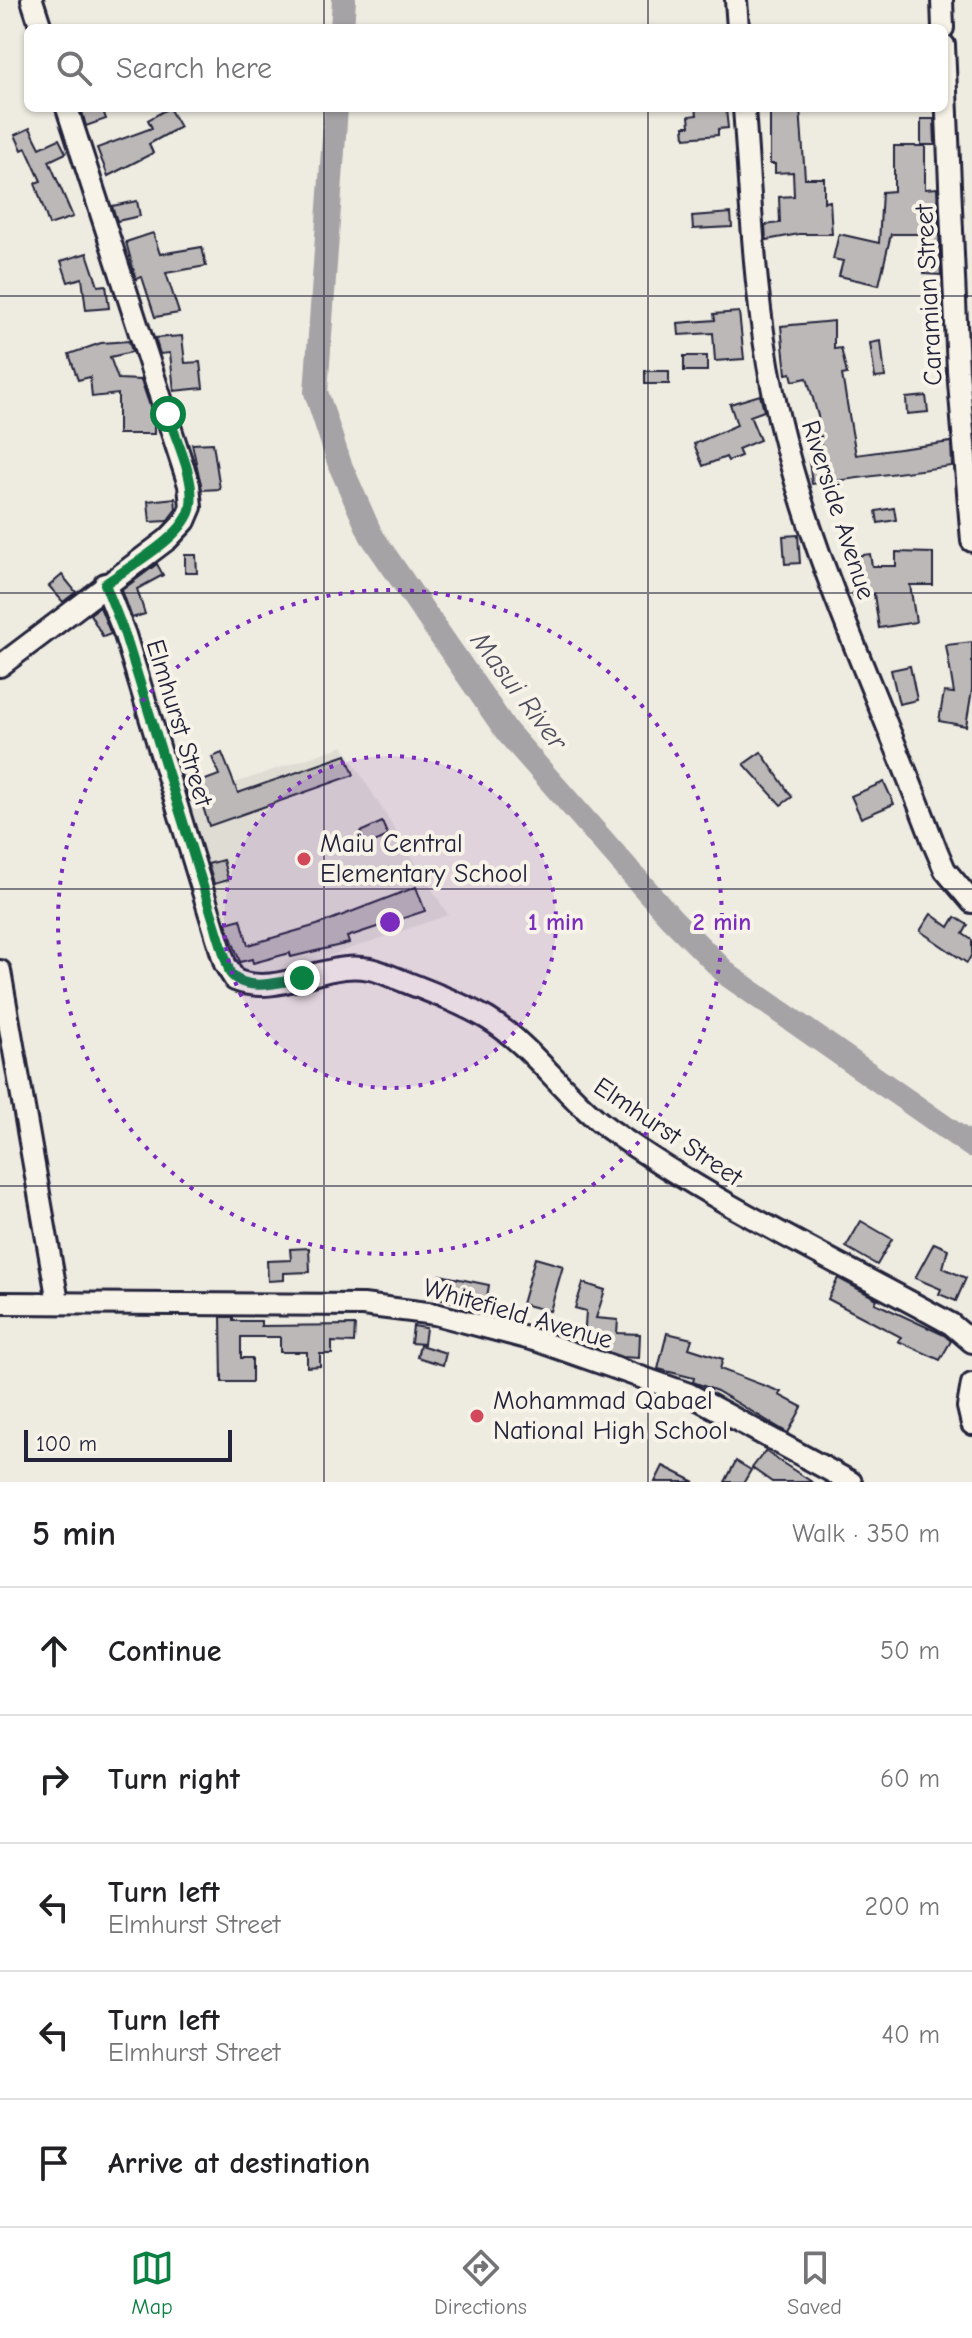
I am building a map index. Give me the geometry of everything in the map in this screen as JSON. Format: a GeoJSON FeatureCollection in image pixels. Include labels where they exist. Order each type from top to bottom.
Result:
{"type":"FeatureCollection","features":[{"type":"Feature","properties":{"kind":"street"},"geometry":{"type":"LineString","coordinates":[[32,0],[40,24]]}},
{"type":"Feature","properties":{"kind":"street"},"geometry":{"type":"LineString","coordinates":[[736,0],[738,24]]}},
{"type":"Feature","properties":{"kind":"street"},"geometry":{"type":"LineString","coordinates":[[942,0],[943,24]]}},
{"type":"Feature","properties":{"kind":"street"},"geometry":{"type":"LineString","coordinates":[[0,666],[168,539],[185,521],[191,507],[191,495],[68,112]]}},
{"type":"Feature","properties":{"kind":"street","name":"Riverside Avenue"},"geometry":{"type":"LineString","coordinates":[[744,112],[762,326],[773,393],[800,491],[933,842],[945,870],[972,902]]}},
{"type":"Feature","properties":{"kind":"street","name":"Caramian Street"},"geometry":{"type":"LineString","coordinates":[[947,112],[958,370],[972,541]]}},
{"type":"Feature","properties":{"kind":"street","name":"Elmhurst Street"},"geometry":{"type":"LineString","coordinates":[[105,584],[125,635],[225,964],[235,980],[254,984],[275,983],[334,967],[363,966],[488,1019],[578,1105],[611,1130],[731,1206],[951,1324],[972,1342]]}},
{"type":"Feature","properties":{"kind":"street"},"geometry":{"type":"LineString","coordinates":[[0,971],[58,1302]]}},
{"type":"Feature","properties":{"kind":"street","name":"Whitefield Avenue"},"geometry":{"type":"LineString","coordinates":[[0,1303],[363,1305],[435,1314],[538,1341],[689,1394],[851,1482]]}},
{"type":"Feature","properties":{"kind":"street"},"geometry":{"type":"LineString","coordinates":[[972,1384],[968,1407],[972,1424]]}},
{"type":"Feature","properties":{"kind":"shaded area","name":"Maiu Central Elementary School"},"geometry":{"type":"Polygon","coordinates":[[[343,746],[448,915],[233,989],[180,802],[343,746]]]}},
{"type":"Feature","properties":{"kind":"building"},"geometry":{"type":"Polygon","coordinates":[[[82,112],[103,112],[106,119],[86,126],[82,112]]]}},
{"type":"Feature","properties":{"kind":"building"},"geometry":{"type":"Polygon","coordinates":[[[162,112],[171,112],[180,127],[149,144],[153,153],[108,176],[97,148],[152,128],[148,120],[162,112]]]}},
{"type":"Feature","properties":{"kind":"building"},"geometry":{"type":"Polygon","coordinates":[[[697,112],[726,112],[728,128],[718,129],[718,135],[685,138],[684,126],[690,126],[689,116],[697,115],[697,112]]]}},
{"type":"Feature","properties":{"kind":"building"},"geometry":{"type":"Polygon","coordinates":[[[770,112],[800,112],[805,178],[824,178],[824,202],[830,201],[832,234],[799,234],[766,240],[765,225],[780,223],[779,197],[794,196],[793,172],[775,173],[775,164],[770,164],[770,112]]]}},
{"type":"Feature","properties":{"kind":"building"},"geometry":{"type":"Polygon","coordinates":[[[921,119],[934,119],[935,145],[921,145],[921,119]]]}},
{"type":"Feature","properties":{"kind":"building"},"geometry":{"type":"Polygon","coordinates":[[[30,128],[40,148],[59,139],[66,153],[49,161],[73,217],[49,225],[35,183],[41,181],[26,148],[22,150],[15,135],[30,128]]]}},
{"type":"Feature","properties":{"kind":"building"},"geometry":{"type":"Polygon","coordinates":[[[894,146],[925,146],[925,189],[937,188],[941,275],[924,274],[925,262],[930,263],[929,234],[891,234],[879,285],[839,276],[843,261],[833,259],[839,234],[879,243],[882,192],[894,191],[894,146]]]}},
{"type":"Feature","properties":{"kind":"building"},"geometry":{"type":"Polygon","coordinates":[[[137,201],[140,216],[117,221],[112,206],[137,201]]]}},
{"type":"Feature","properties":{"kind":"building"},"geometry":{"type":"Polygon","coordinates":[[[731,213],[732,227],[693,229],[692,216],[731,213]]]}},
{"type":"Feature","properties":{"kind":"building"},"geometry":{"type":"Polygon","coordinates":[[[153,233],[160,254],[202,247],[206,266],[166,273],[179,313],[155,317],[142,277],[136,279],[126,242],[153,233]]]}},
{"type":"Feature","properties":{"kind":"building"},"geometry":{"type":"Polygon","coordinates":[[[87,253],[98,286],[106,285],[109,308],[86,310],[82,278],[68,282],[61,261],[87,253]]]}},
{"type":"Feature","properties":{"kind":"building"},"geometry":{"type":"Polygon","coordinates":[[[739,312],[744,359],[715,361],[713,333],[679,335],[678,323],[715,320],[714,314],[739,312]]]}},
{"type":"Feature","properties":{"kind":"building"},"geometry":{"type":"Polygon","coordinates":[[[834,321],[834,349],[841,348],[847,374],[842,375],[856,455],[951,442],[952,466],[812,484],[809,461],[822,460],[818,416],[807,378],[793,381],[791,373],[786,374],[781,326],[834,321]]]}},
{"type":"Feature","properties":{"kind":"building"},"geometry":{"type":"Polygon","coordinates":[[[182,336],[185,363],[200,362],[203,388],[174,391],[170,353],[160,354],[155,338],[182,336]]]}},
{"type":"Feature","properties":{"kind":"building"},"geometry":{"type":"Polygon","coordinates":[[[129,341],[132,352],[110,357],[118,379],[141,380],[154,418],[154,434],[118,434],[118,394],[92,397],[90,377],[78,380],[69,354],[101,343],[129,341]]]}},
{"type":"Feature","properties":{"kind":"building"},"geometry":{"type":"Polygon","coordinates":[[[881,341],[885,377],[875,378],[870,343],[881,341]]]}},
{"type":"Feature","properties":{"kind":"building"},"geometry":{"type":"Polygon","coordinates":[[[684,356],[707,356],[707,371],[684,371],[684,356]]]}},
{"type":"Feature","properties":{"kind":"building"},"geometry":{"type":"Polygon","coordinates":[[[645,371],[669,371],[669,384],[645,384],[645,371]]]}},
{"type":"Feature","properties":{"kind":"building"},"geometry":{"type":"Polygon","coordinates":[[[760,395],[764,411],[750,416],[760,440],[738,449],[741,456],[728,461],[726,457],[703,466],[694,444],[737,425],[730,404],[760,395]]]}},
{"type":"Feature","properties":{"kind":"building"},"geometry":{"type":"Polygon","coordinates":[[[926,396],[928,412],[907,414],[906,398],[926,396]]]}},
{"type":"Feature","properties":{"kind":"building"},"geometry":{"type":"Polygon","coordinates":[[[213,443],[220,489],[202,490],[192,444],[213,443]]]}},
{"type":"Feature","properties":{"kind":"building"},"geometry":{"type":"Polygon","coordinates":[[[175,498],[176,509],[167,521],[150,522],[148,501],[175,498]]]}},
{"type":"Feature","properties":{"kind":"building"},"geometry":{"type":"Polygon","coordinates":[[[894,508],[896,520],[878,523],[876,511],[894,508]]]}},
{"type":"Feature","properties":{"kind":"building"},"geometry":{"type":"Polygon","coordinates":[[[798,535],[800,563],[785,564],[783,536],[798,535]]]}},
{"type":"Feature","properties":{"kind":"building"},"geometry":{"type":"Polygon","coordinates":[[[896,552],[933,553],[933,585],[910,585],[916,622],[879,628],[874,594],[853,596],[850,570],[855,570],[854,556],[870,554],[872,566],[896,566],[896,552]]]}},
{"type":"Feature","properties":{"kind":"building"},"geometry":{"type":"Polygon","coordinates":[[[185,555],[196,555],[197,573],[185,573],[185,555]]]}},
{"type":"Feature","properties":{"kind":"building"},"geometry":{"type":"Polygon","coordinates":[[[157,564],[163,575],[137,589],[145,614],[132,618],[122,590],[157,564]]]}},
{"type":"Feature","properties":{"kind":"building"},"geometry":{"type":"Polygon","coordinates":[[[62,575],[76,592],[63,602],[49,586],[62,575]]]}},
{"type":"Feature","properties":{"kind":"building"},"geometry":{"type":"Polygon","coordinates":[[[100,607],[111,634],[103,637],[90,614],[100,607]]]}},
{"type":"Feature","properties":{"kind":"building"},"geometry":{"type":"Polygon","coordinates":[[[972,642],[972,690],[966,726],[939,721],[944,692],[954,693],[946,645],[972,642]]]}},
{"type":"Feature","properties":{"kind":"building"},"geometry":{"type":"Polygon","coordinates":[[[910,666],[917,700],[899,704],[891,670],[910,666]]]}},
{"type":"Feature","properties":{"kind":"building"},"geometry":{"type":"Polygon","coordinates":[[[761,752],[792,797],[781,805],[744,764],[761,752]]]}},
{"type":"Feature","properties":{"kind":"building"},"geometry":{"type":"Polygon","coordinates":[[[222,753],[238,793],[346,755],[354,775],[209,826],[200,797],[189,801],[180,771],[185,769],[192,785],[219,775],[212,757],[222,753]]]}},
{"type":"Feature","properties":{"kind":"building"},"geometry":{"type":"Polygon","coordinates":[[[884,782],[894,804],[861,818],[851,796],[884,782]]]}},
{"type":"Feature","properties":{"kind":"building"},"geometry":{"type":"Polygon","coordinates":[[[382,822],[388,836],[366,846],[360,832],[382,822]]]}},
{"type":"Feature","properties":{"kind":"building"},"geometry":{"type":"Polygon","coordinates":[[[223,860],[228,880],[214,884],[208,864],[223,860]]]}},
{"type":"Feature","properties":{"kind":"building"},"geometry":{"type":"Polygon","coordinates":[[[416,887],[425,911],[347,937],[349,943],[291,957],[290,953],[253,963],[252,959],[240,962],[226,923],[241,919],[248,945],[317,925],[416,887]]]}},
{"type":"Feature","properties":{"kind":"building"},"geometry":{"type":"Polygon","coordinates":[[[931,914],[949,927],[955,917],[968,925],[963,934],[972,940],[972,954],[967,963],[920,931],[931,914]]]}},
{"type":"Feature","properties":{"kind":"building"},"geometry":{"type":"Polygon","coordinates":[[[861,1221],[892,1239],[877,1265],[846,1247],[861,1221]]]}},
{"type":"Feature","properties":{"kind":"building"},"geometry":{"type":"Polygon","coordinates":[[[934,1243],[948,1249],[943,1268],[966,1278],[956,1301],[939,1294],[941,1289],[915,1278],[934,1243]]]}},
{"type":"Feature","properties":{"kind":"building"},"geometry":{"type":"Polygon","coordinates":[[[309,1248],[310,1272],[284,1273],[284,1280],[268,1281],[267,1261],[291,1260],[290,1249],[309,1248]]]}},
{"type":"Feature","properties":{"kind":"building"},"geometry":{"type":"Polygon","coordinates":[[[535,1258],[563,1266],[550,1311],[522,1304],[535,1258]]]}},
{"type":"Feature","properties":{"kind":"building"},"geometry":{"type":"Polygon","coordinates":[[[440,1275],[489,1285],[485,1310],[435,1297],[440,1275]]]}},
{"type":"Feature","properties":{"kind":"building"},"geometry":{"type":"Polygon","coordinates":[[[838,1278],[877,1299],[875,1303],[944,1335],[951,1341],[940,1360],[898,1341],[901,1337],[828,1299],[838,1278]]]}},
{"type":"Feature","properties":{"kind":"building"},"geometry":{"type":"Polygon","coordinates":[[[583,1283],[605,1290],[596,1318],[618,1320],[617,1333],[640,1334],[639,1358],[622,1357],[591,1346],[591,1333],[588,1342],[584,1341],[586,1311],[575,1308],[583,1283]]]}},
{"type":"Feature","properties":{"kind":"building"},"geometry":{"type":"Polygon","coordinates":[[[221,1317],[233,1317],[233,1321],[261,1321],[261,1326],[355,1325],[354,1343],[332,1342],[332,1354],[320,1354],[320,1366],[307,1367],[307,1352],[280,1352],[280,1337],[241,1337],[241,1358],[252,1358],[252,1382],[222,1382],[221,1317]]]}},
{"type":"Feature","properties":{"kind":"building"},"geometry":{"type":"Polygon","coordinates":[[[413,1326],[426,1328],[424,1344],[411,1343],[413,1326]]]}},
{"type":"Feature","properties":{"kind":"building"},"geometry":{"type":"Polygon","coordinates":[[[667,1333],[692,1339],[689,1348],[723,1359],[720,1369],[781,1392],[779,1395],[802,1407],[788,1433],[717,1391],[693,1382],[694,1378],[658,1369],[667,1333]]]}},
{"type":"Feature","properties":{"kind":"building"},"geometry":{"type":"Polygon","coordinates":[[[420,1345],[446,1353],[443,1365],[417,1357],[420,1345]]]}},
{"type":"Feature","properties":{"kind":"building"},"geometry":{"type":"Polygon","coordinates":[[[765,1451],[812,1482],[772,1482],[752,1468],[765,1451]]]}},
{"type":"Feature","properties":{"kind":"building"},"geometry":{"type":"Polygon","coordinates":[[[736,1461],[751,1470],[744,1482],[725,1482],[736,1461]]]}},
{"type":"Feature","properties":{"kind":"building"},"geometry":{"type":"Polygon","coordinates":[[[663,1466],[695,1482],[655,1482],[663,1466]]]}},
{"type":"Feature","properties":{"kind":"waterway","name":"Masui River"},"geometry":{"type":"LineString","coordinates":[[342,24],[344,0]]}},
{"type":"Feature","properties":{"kind":"waterway","name":"Masui River"},"geometry":{"type":"LineString","coordinates":[[336,112],[316,392],[340,465],[371,535],[507,732],[671,918],[729,976],[972,1146]]}},
{"type":"Feature","properties":{"kind":"place","name":"Maiu Central Elementary School"},"geometry":{"type":"Point","coordinates":[304,859]}},
{"type":"Feature","properties":{"kind":"place","name":"Mohammad Qabael National High School"},"geometry":{"type":"Point","coordinates":[477,1416]}},
{"type":"Feature","properties":{"kind":"route"},"geometry":{"type":"LineString","coordinates":[[168,414],[189,485],[191,507],[185,521],[168,539],[105,584],[125,635],[138,687],[177,802],[225,964],[235,980],[242,983],[275,983],[302,978]]}}]}
